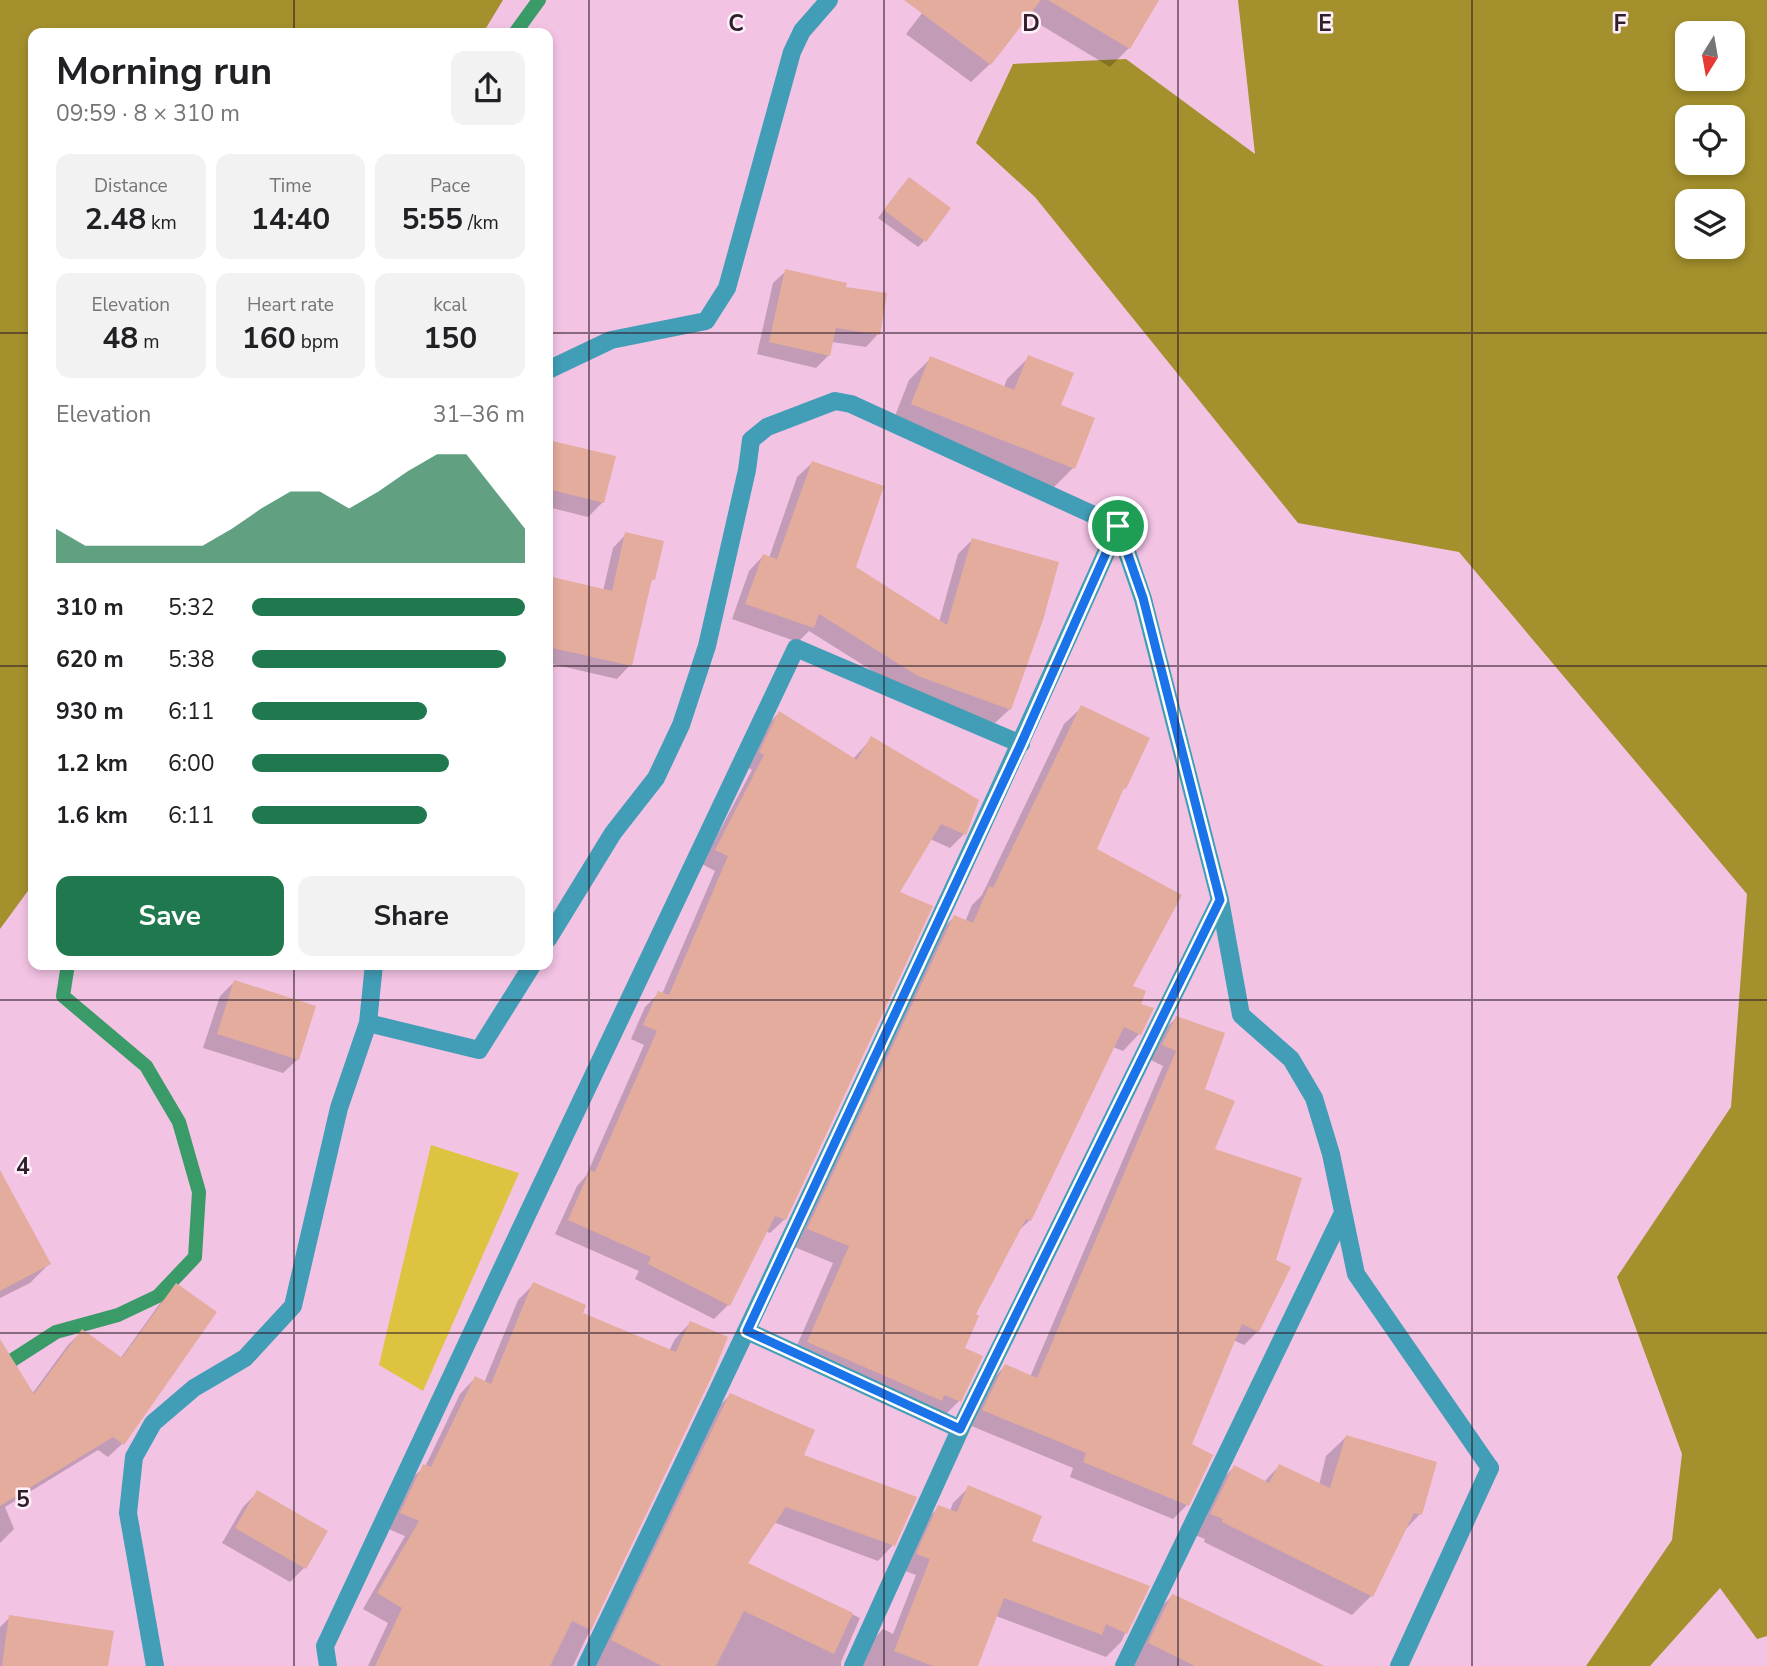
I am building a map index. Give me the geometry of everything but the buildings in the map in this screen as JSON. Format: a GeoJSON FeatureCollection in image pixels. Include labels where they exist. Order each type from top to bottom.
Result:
{"type":"FeatureCollection","features":[{"type":"Feature","properties":{"kind":"street"},"geometry":{"type":"LineString","coordinates":[[553,368],[611,340],[706,321],[727,288],[792,52],[802,31],[830,0]]}},
{"type":"Feature","properties":{"kind":"street"},"geometry":{"type":"LineString","coordinates":[[553,931],[613,833],[656,778],[681,725],[707,646],[747,470],[751,440],[767,427],[835,401],[851,404],[1118,526],[1143,598],[1220,900],[1241,1014],[1291,1059],[1314,1098],[1331,1154],[1356,1274],[1490,1468],[1399,1666]]}},
{"type":"Feature","properties":{"kind":"street"},"geometry":{"type":"LineString","coordinates":[[586,1666],[747,1331],[1021,744],[1118,526]]}},
{"type":"Feature","properties":{"kind":"street"},"geometry":{"type":"LineString","coordinates":[[328,1666],[325,1646],[796,648],[1021,744]]}},
{"type":"Feature","properties":{"kind":"street"},"geometry":{"type":"LineString","coordinates":[[853,1666],[960,1429],[1220,900]]}},
{"type":"Feature","properties":{"kind":"street"},"geometry":{"type":"LineString","coordinates":[[155,1666],[128,1513],[134,1457],[153,1423],[194,1388],[246,1358],[293,1306],[339,1108],[368,1023],[373,970]]}},
{"type":"Feature","properties":{"kind":"street"},"geometry":{"type":"LineString","coordinates":[[368,1023],[479,1050],[529,970]]}},
{"type":"Feature","properties":{"kind":"street"},"geometry":{"type":"LineString","coordinates":[[1124,1666],[1342,1215]]}},
{"type":"Feature","properties":{"kind":"street"},"geometry":{"type":"LineString","coordinates":[[747,1331],[960,1429]]}},
{"type":"Feature","properties":{"kind":"shaded area"},"geometry":{"type":"Polygon","coordinates":[[[0,0],[503,0],[486,28],[28,28],[28,891],[0,929],[0,0]]]}},
{"type":"Feature","properties":{"kind":"shaded area"},"geometry":{"type":"Polygon","coordinates":[[[1238,0],[1767,0],[1767,1636],[1757,1639],[1720,1588],[1650,1666],[1586,1666],[1672,1540],[1682,1454],[1617,1277],[1731,1107],[1747,894],[1459,552],[1298,523],[1035,197],[976,143],[1013,64],[1126,59],[1255,154],[1238,0]]]}},
{"type":"Feature","properties":{"kind":"shaded area"},"geometry":{"type":"Polygon","coordinates":[[[431,1145],[519,1173],[423,1391],[379,1365],[431,1145]]]}},
{"type":"Feature","properties":{"kind":"waterway"},"geometry":{"type":"LineString","coordinates":[[519,28],[539,0]]}},
{"type":"Feature","properties":{"kind":"waterway"},"geometry":{"type":"LineString","coordinates":[[0,1368],[56,1332],[118,1315],[158,1296],[195,1257],[199,1192],[179,1122],[146,1066],[63,996],[67,970]]}},
{"type":"Feature","properties":{"kind":"route"},"geometry":{"type":"LineString","coordinates":[[1118,526],[1143,598],[1220,900],[960,1429],[747,1331],[1021,744],[1118,526]]}}]}
